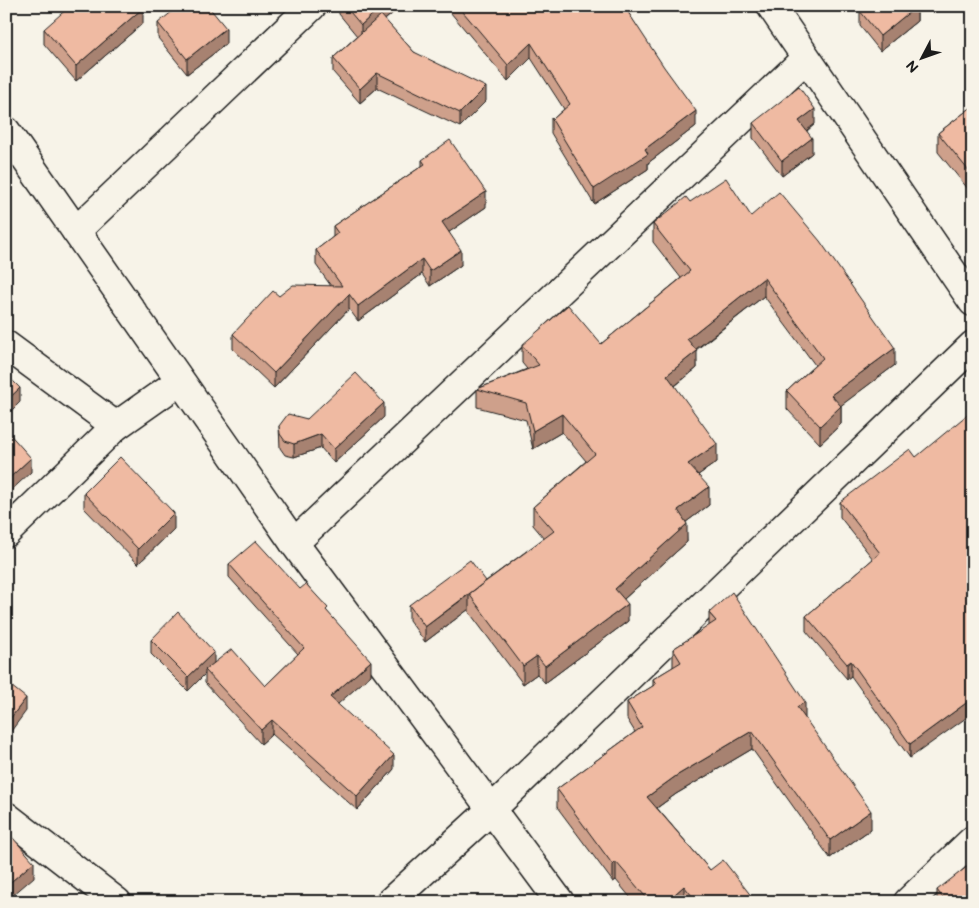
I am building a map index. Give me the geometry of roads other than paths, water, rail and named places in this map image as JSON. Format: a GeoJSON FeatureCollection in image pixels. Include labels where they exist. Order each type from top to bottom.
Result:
{"type":"FeatureCollection","features":[{"type":"Feature","properties":{"kind":"street"},"geometry":{"type":"LineString","coordinates":[[76,231],[312,6]]}},
{"type":"Feature","properties":{"kind":"street"},"geometry":{"type":"LineString","coordinates":[[771,6],[973,302]]}},
{"type":"Feature","properties":{"kind":"street"},"geometry":{"type":"LineString","coordinates":[[294,543],[806,58]]}},
{"type":"Feature","properties":{"kind":"street"},"geometry":{"type":"LineString","coordinates":[[6,131],[294,543],[560,902]]}},
{"type":"Feature","properties":{"kind":"street"},"geometry":{"type":"LineString","coordinates":[[6,345],[116,426]]}},
{"type":"Feature","properties":{"kind":"street"},"geometry":{"type":"LineString","coordinates":[[390,902],[492,810],[973,346]]}},
{"type":"Feature","properties":{"kind":"street"},"geometry":{"type":"LineString","coordinates":[[6,533],[116,426],[180,380]]}},
{"type":"Feature","properties":{"kind":"street"},"geometry":{"type":"LineString","coordinates":[[6,816],[117,902]]}},
{"type":"Feature","properties":{"kind":"street"},"geometry":{"type":"LineString","coordinates":[[908,902],[973,840]]}}]}
